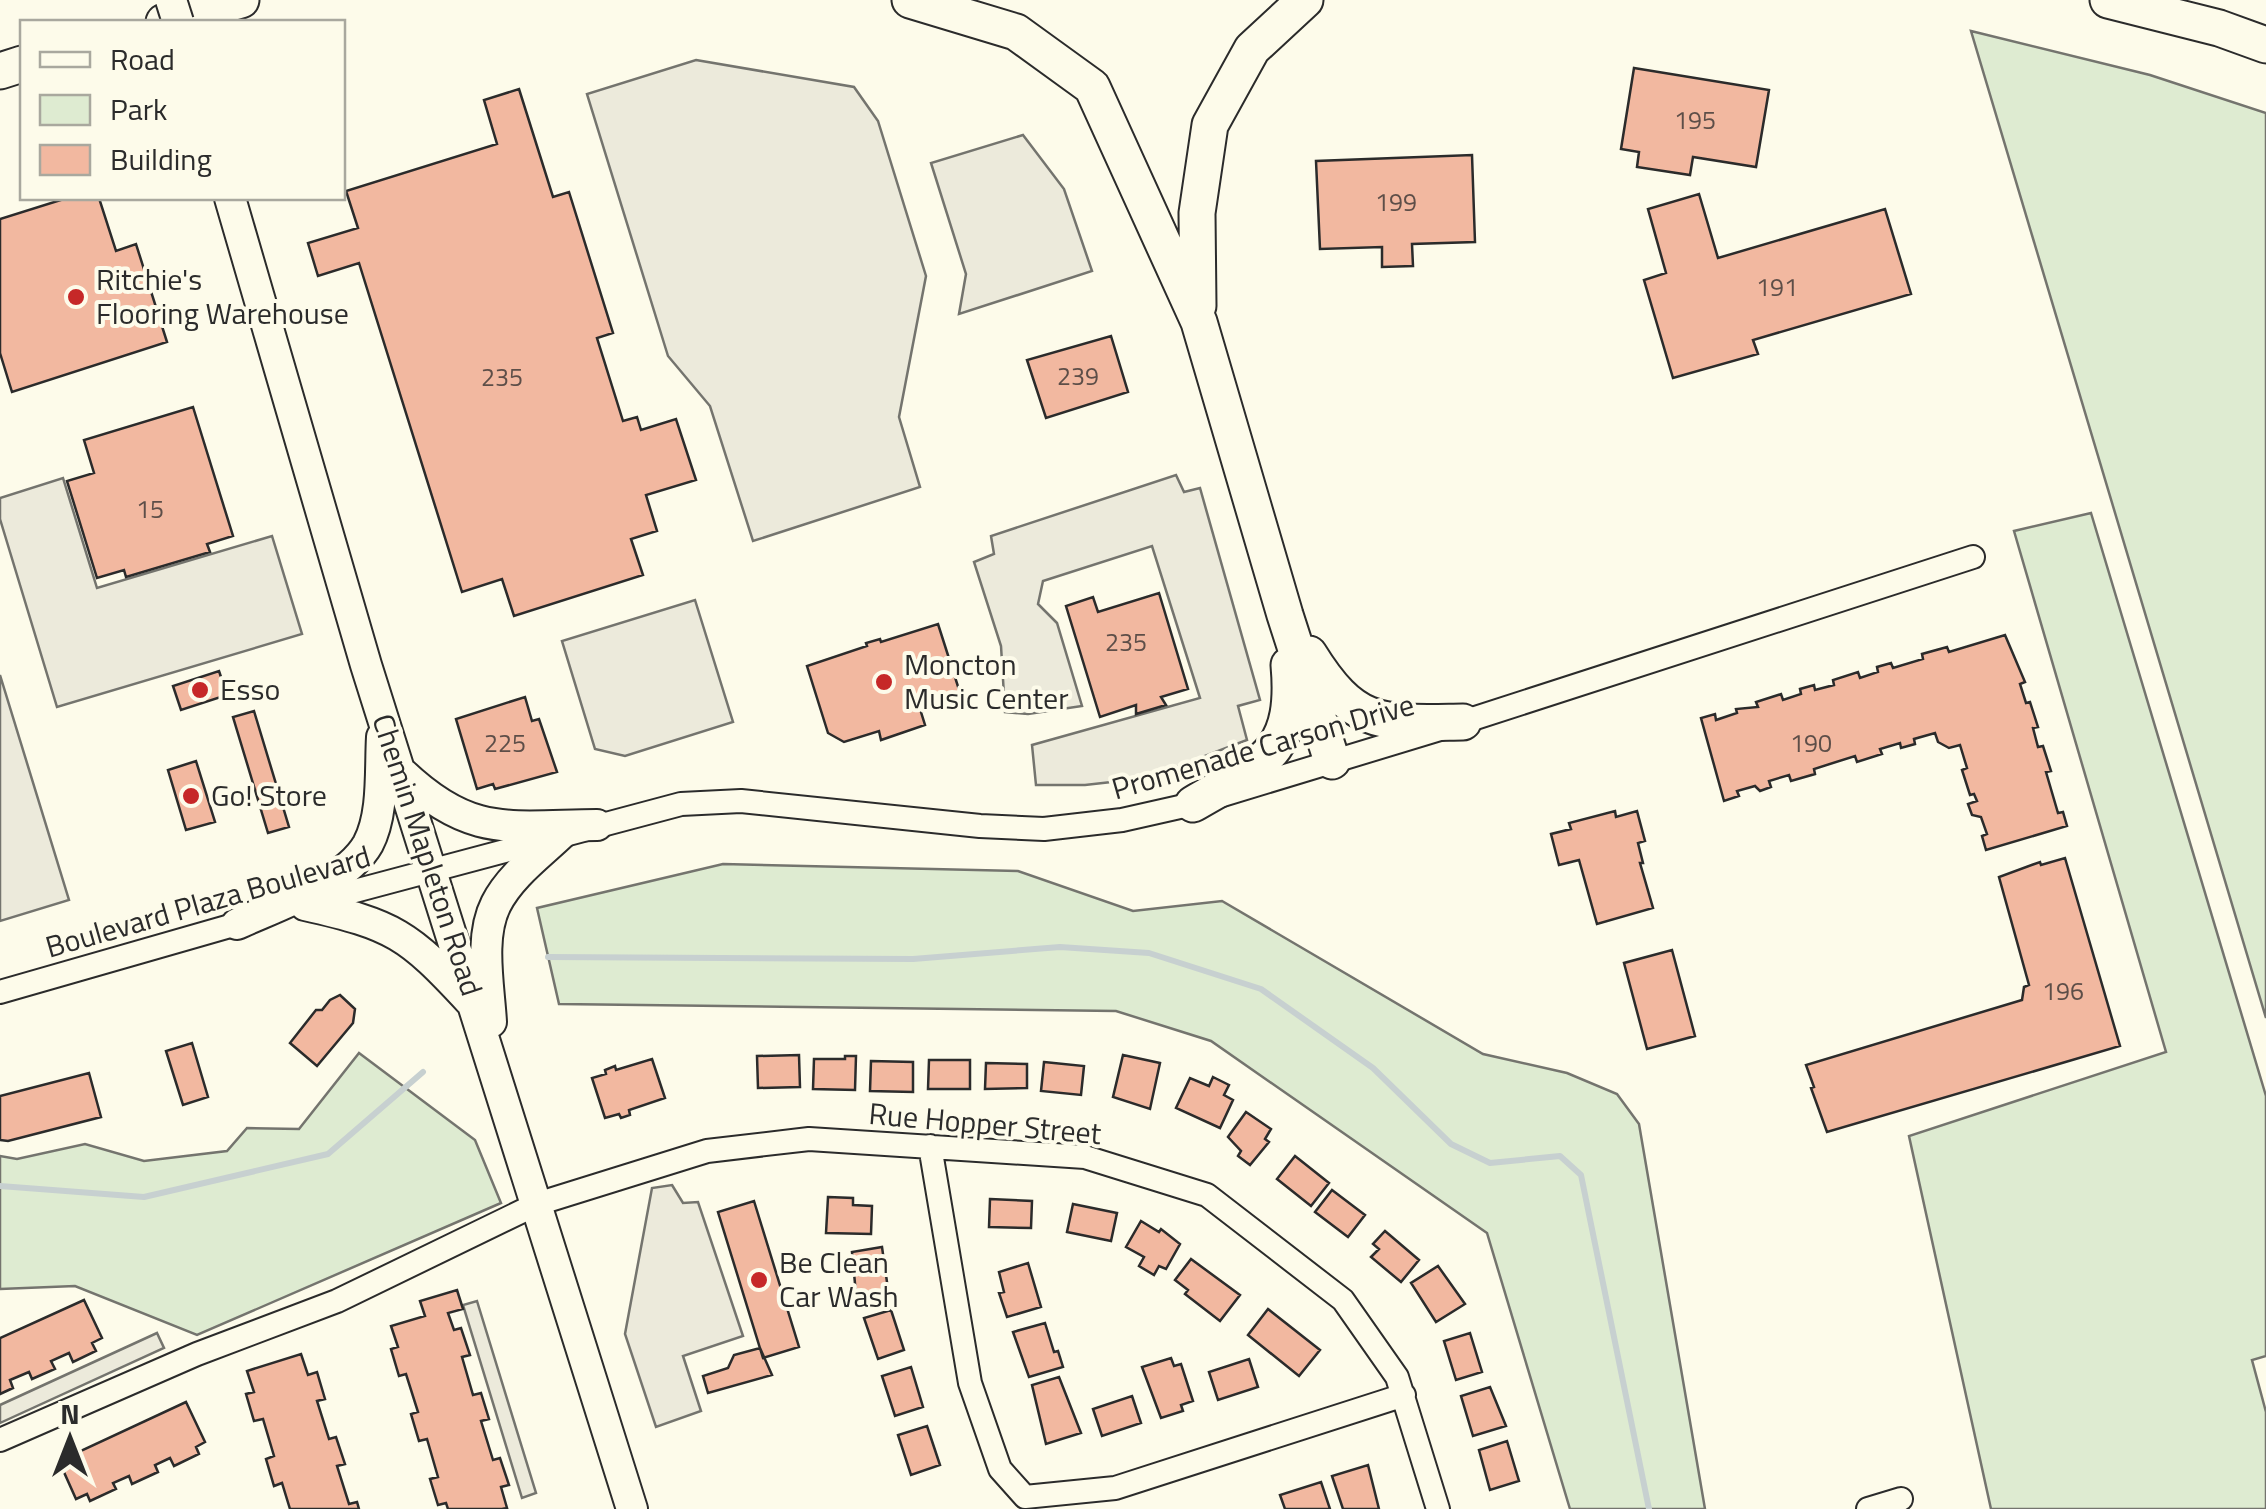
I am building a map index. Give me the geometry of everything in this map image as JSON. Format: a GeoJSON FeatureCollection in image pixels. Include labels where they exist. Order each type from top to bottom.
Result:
{"type":"FeatureCollection","features":[{"type":"Feature","properties":{"kind":"highway"},"geometry":{"type":"LineString","coordinates":[[171,20],[241,0]]}},
{"type":"Feature","properties":{"kind":"highway"},"geometry":{"type":"LineString","coordinates":[[910,0],[1016,32],[1092,87],[1199,322],[1332,761]]}},
{"type":"Feature","properties":{"kind":"highway"},"geometry":{"type":"LineString","coordinates":[[1199,322],[1197,213],[1210,125],[1252,49],[1304,0]]}},
{"type":"Feature","properties":{"kind":"highway"},"geometry":{"type":"LineString","coordinates":[[2108,0],[2219,28],[2266,46]]}},
{"type":"Feature","properties":{"kind":"highway"},"geometry":{"type":"LineString","coordinates":[[1285,614],[1328,684],[1344,702],[1366,716],[1396,723],[1463,722]]}},
{"type":"Feature","properties":{"kind":"highway"},"geometry":{"type":"LineString","coordinates":[[1192,804],[1254,768],[1276,750],[1288,724],[1292,695],[1285,614]]}},
{"type":"Feature","properties":{"kind":"main road","name":"Chemin Mapleton Road"},"geometry":{"type":"LineString","coordinates":[[231,200],[383,719],[632,1509]]}},
{"type":"Feature","properties":{"kind":"main road"},"geometry":{"type":"LineString","coordinates":[[237,924],[318,887],[352,863],[368,844],[376,818],[383,719]]}},
{"type":"Feature","properties":{"kind":"main road"},"geometry":{"type":"LineString","coordinates":[[400,771],[444,808],[469,821],[506,826],[596,825]]}},
{"type":"Feature","properties":{"kind":"main road"},"geometry":{"type":"LineString","coordinates":[[494,1065],[488,936],[495,906],[512,881],[561,834]]}},
{"type":"Feature","properties":{"kind":"main road"},"geometry":{"type":"LineString","coordinates":[[305,904],[391,928],[429,956],[476,1008]]}},
{"type":"Feature","properties":{"kind":"street","name":"Promenade Carson Drive"},"geometry":{"type":"LineString","coordinates":[[432,869],[681,804],[740,801],[1044,829],[1122,820],[1192,804],[1463,722],[1972,558]]}},
{"type":"Feature","properties":{"kind":"street","name":"Boulevard Plaza Boulevard"},"geometry":{"type":"LineString","coordinates":[[0,992],[432,869]]}},
{"type":"Feature","properties":{"kind":"street","name":"Rue Hopper Street"},"geometry":{"type":"LineString","coordinates":[[0,1440],[197,1354],[337,1300],[537,1204],[707,1151],[809,1139],[1086,1157],[1207,1195],[1343,1300],[1397,1377],[1438,1509]]}},
{"type":"Feature","properties":{"kind":"street"},"geometry":{"type":"LineString","coordinates":[[930,1146],[970,1383],[1000,1469],[1025,1496],[1115,1488],[1404,1395]]}},
{"type":"Feature","properties":{"kind":"street"},"geometry":{"type":"LineString","coordinates":[[1868,1509],[1901,1499]]}},
{"type":"Feature","properties":{"kind":"green space"},"geometry":{"type":"Polygon","coordinates":[[[1971,31],[2150,75],[2266,113],[2266,1018],[1971,31]]]}},
{"type":"Feature","properties":{"kind":"green space"},"geometry":{"type":"Polygon","coordinates":[[[2091,513],[2266,1096],[2266,1356],[2252,1360],[2266,1412],[2266,1509],[1991,1509],[1909,1136],[2166,1052],[2014,531],[2091,513]]]}},
{"type":"Feature","properties":{"kind":"green space"},"geometry":{"type":"Polygon","coordinates":[[[723,864],[1018,871],[1133,911],[1222,901],[1483,1054],[1567,1073],[1617,1094],[1639,1124],[1705,1509],[1570,1509],[1487,1233],[1211,1041],[1116,1011],[559,1004],[537,908],[723,864]]]}},
{"type":"Feature","properties":{"kind":"green space"},"geometry":{"type":"Polygon","coordinates":[[[359,1053],[475,1140],[501,1203],[197,1335],[75,1286],[0,1289],[0,1156],[17,1159],[85,1144],[144,1161],[227,1151],[247,1128],[299,1129],[359,1053]]]}},
{"type":"Feature","properties":{"kind":"shaded area"},"geometry":{"type":"Polygon","coordinates":[[[696,60],[854,87],[878,121],[926,276],[899,417],[920,487],[753,541],[710,406],[668,356],[587,94],[696,60]]]}},
{"type":"Feature","properties":{"kind":"shaded area"},"geometry":{"type":"Polygon","coordinates":[[[1023,135],[1064,189],[1092,271],[959,314],[966,274],[931,163],[1023,135]]]}},
{"type":"Feature","properties":{"kind":"shaded area"},"geometry":{"type":"Polygon","coordinates":[[[1176,475],[1184,492],[1200,488],[1260,700],[1238,706],[1247,740],[1147,778],[1085,785],[1036,785],[1032,745],[1200,698],[1152,546],[1043,581],[1038,604],[1057,623],[1082,706],[1028,714],[1005,712],[1001,646],[974,562],[994,554],[991,536],[1176,475]]]}},
{"type":"Feature","properties":{"kind":"shaded area"},"geometry":{"type":"Polygon","coordinates":[[[63,478],[97,588],[272,536],[302,634],[57,707],[0,519],[0,498],[63,478]]]}},
{"type":"Feature","properties":{"kind":"shaded area"},"geometry":{"type":"Polygon","coordinates":[[[695,600],[733,722],[625,756],[595,749],[562,641],[695,600]]]}},
{"type":"Feature","properties":{"kind":"shaded area"},"geometry":{"type":"Polygon","coordinates":[[[0,675],[69,900],[0,921],[0,675]]]}},
{"type":"Feature","properties":{"kind":"shaded area"},"geometry":{"type":"Polygon","coordinates":[[[672,1185],[683,1203],[698,1202],[743,1336],[683,1356],[701,1411],[656,1427],[625,1334],[652,1188],[672,1185]]]}},
{"type":"Feature","properties":{"kind":"shaded area"},"geometry":{"type":"Polygon","coordinates":[[[477,1301],[536,1493],[522,1498],[463,1305],[477,1301]]]}},
{"type":"Feature","properties":{"kind":"shaded area"},"geometry":{"type":"Polygon","coordinates":[[[157,1333],[164,1348],[0,1423],[0,1405],[157,1333]]]}},
{"type":"Feature","properties":{"kind":"building"},"geometry":{"type":"Polygon","coordinates":[[[1634,68],[1769,90],[1756,167],[1693,157],[1690,175],[1637,167],[1639,152],[1621,149],[1634,68]]]}},
{"type":"Feature","properties":{"kind":"building"},"geometry":{"type":"Polygon","coordinates":[[[519,89],[553,197],[569,192],[613,333],[597,338],[623,421],[637,417],[641,430],[676,419],[696,480],[646,495],[657,531],[631,539],[643,575],[514,616],[502,579],[462,592],[359,263],[318,276],[308,243],[358,228],[346,191],[497,144],[484,100],[519,89]]]}},
{"type":"Feature","properties":{"kind":"building"},"geometry":{"type":"Polygon","coordinates":[[[1472,155],[1475,242],[1412,244],[1413,266],[1382,267],[1382,247],[1320,249],[1316,161],[1472,155]]]}},
{"type":"Feature","properties":{"kind":"building"},"geometry":{"type":"Polygon","coordinates":[[[1699,194],[1718,258],[1885,209],[1911,294],[1753,340],[1758,354],[1673,378],[1644,280],[1666,273],[1648,209],[1699,194]]]}},
{"type":"Feature","properties":{"kind":"building","name":"Ritchie's Flooring Warehouse"},"geometry":{"type":"Polygon","coordinates":[[[61,200],[100,200],[116,251],[136,244],[167,342],[12,392],[0,353],[0,219],[61,200]]]}},
{"type":"Feature","properties":{"kind":"building"},"geometry":{"type":"Polygon","coordinates":[[[1111,336],[1128,392],[1046,418],[1027,360],[1111,336]]]}},
{"type":"Feature","properties":{"kind":"building"},"geometry":{"type":"Polygon","coordinates":[[[193,407],[233,536],[207,544],[210,552],[126,577],[124,570],[97,578],[67,481],[94,473],[84,440],[193,407]]]}},
{"type":"Feature","properties":{"kind":"building"},"geometry":{"type":"Polygon","coordinates":[[[1159,593],[1188,689],[1161,697],[1166,705],[1136,714],[1136,705],[1100,717],[1066,606],[1093,597],[1098,612],[1159,593]]]}},
{"type":"Feature","properties":{"kind":"building","name":"Moncton Music Center"},"geometry":{"type":"Polygon","coordinates":[[[938,624],[962,699],[921,712],[925,725],[881,740],[879,731],[844,742],[828,733],[807,666],[867,646],[866,643],[938,624]]]}},
{"type":"Feature","properties":{"kind":"building"},"geometry":{"type":"Polygon","coordinates":[[[2005,635],[2025,682],[2020,684],[2038,727],[2033,728],[2038,747],[2043,746],[2051,771],[2046,772],[2058,813],[2063,812],[2067,826],[1986,850],[1982,836],[1987,834],[1981,817],[1972,815],[1968,804],[1977,801],[1974,794],[1970,795],[1962,770],[1967,768],[1960,745],[1949,748],[1938,742],[1935,733],[1914,739],[1915,744],[1901,748],[1900,743],[1880,749],[1882,754],[1857,762],[1855,756],[1791,781],[1789,775],[1769,781],[1771,787],[1760,791],[1755,786],[1737,791],[1739,796],[1724,801],[1701,718],[1715,714],[1716,720],[1737,713],[1736,709],[1758,707],[1756,702],[1781,694],[1783,700],[1801,694],[1800,689],[1834,685],[1833,680],[1858,672],[1860,678],[1878,672],[1877,667],[1891,663],[1893,668],[1923,659],[1922,654],[1947,647],[1949,652],[2005,635]]]}},
{"type":"Feature","properties":{"kind":"building","name":"Esso"},"geometry":{"type":"Polygon","coordinates":[[[219,671],[227,695],[181,710],[173,686],[219,671]]]}},
{"type":"Feature","properties":{"kind":"building"},"geometry":{"type":"Polygon","coordinates":[[[525,697],[532,721],[539,719],[557,772],[495,789],[493,784],[477,789],[456,719],[525,697]]]}},
{"type":"Feature","properties":{"kind":"building"},"geometry":{"type":"Polygon","coordinates":[[[254,711],[289,827],[268,833],[233,717],[254,711]]]}},
{"type":"Feature","properties":{"kind":"building","name":"Go! Store"},"geometry":{"type":"Polygon","coordinates":[[[196,761],[215,822],[186,830],[168,770],[196,761]]]}},
{"type":"Feature","properties":{"kind":"building"},"geometry":{"type":"Polygon","coordinates":[[[1615,811],[1616,817],[1637,811],[1645,841],[1638,843],[1640,863],[1653,908],[1597,924],[1579,860],[1559,865],[1551,834],[1571,829],[1569,823],[1615,811]]]}},
{"type":"Feature","properties":{"kind":"building"},"geometry":{"type":"Polygon","coordinates":[[[2065,858],[2120,1046],[1827,1132],[1806,1065],[2022,1000],[2024,987],[2029,985],[1999,877],[2040,862],[2041,865],[2065,858]]]}},
{"type":"Feature","properties":{"kind":"building"},"geometry":{"type":"Polygon","coordinates":[[[1672,950],[1695,1036],[1647,1049],[1624,963],[1672,950]]]}},
{"type":"Feature","properties":{"kind":"building"},"geometry":{"type":"Polygon","coordinates":[[[340,995],[355,1009],[353,1023],[317,1066],[290,1043],[316,1010],[322,1010],[340,995]]]}},
{"type":"Feature","properties":{"kind":"building"},"geometry":{"type":"Polygon","coordinates":[[[192,1043],[208,1097],[183,1105],[166,1051],[192,1043]]]}},
{"type":"Feature","properties":{"kind":"building"},"geometry":{"type":"Polygon","coordinates":[[[799,1055],[800,1087],[758,1088],[757,1056],[799,1055]]]}},
{"type":"Feature","properties":{"kind":"building"},"geometry":{"type":"Polygon","coordinates":[[[1123,1055],[1160,1063],[1150,1109],[1113,1097],[1123,1055]]]}},
{"type":"Feature","properties":{"kind":"building"},"geometry":{"type":"Polygon","coordinates":[[[856,1056],[855,1090],[813,1089],[814,1059],[856,1056]]]}},
{"type":"Feature","properties":{"kind":"building"},"geometry":{"type":"Polygon","coordinates":[[[652,1059],[665,1098],[629,1110],[630,1115],[621,1118],[619,1114],[605,1118],[592,1078],[615,1066],[616,1070],[652,1059]]]}},
{"type":"Feature","properties":{"kind":"building"},"geometry":{"type":"Polygon","coordinates":[[[929,1060],[970,1060],[970,1089],[928,1089],[929,1060]]]}},
{"type":"Feature","properties":{"kind":"building"},"geometry":{"type":"Polygon","coordinates":[[[871,1061],[913,1062],[913,1092],[870,1091],[871,1061]]]}},
{"type":"Feature","properties":{"kind":"building"},"geometry":{"type":"Polygon","coordinates":[[[1044,1062],[1084,1066],[1081,1095],[1041,1091],[1044,1062]]]}},
{"type":"Feature","properties":{"kind":"building"},"geometry":{"type":"Polygon","coordinates":[[[986,1063],[1027,1064],[1027,1088],[985,1089],[986,1063]]]}},
{"type":"Feature","properties":{"kind":"building"},"geometry":{"type":"Polygon","coordinates":[[[89,1073],[101,1117],[0,1140],[0,1096],[89,1073]]]}},
{"type":"Feature","properties":{"kind":"building"},"geometry":{"type":"Polygon","coordinates":[[[1213,1077],[1229,1085],[1224,1095],[1233,1100],[1220,1128],[1176,1108],[1190,1078],[1209,1086],[1213,1077]]]}},
{"type":"Feature","properties":{"kind":"building"},"geometry":{"type":"Polygon","coordinates":[[[1246,1112],[1271,1129],[1265,1139],[1269,1142],[1250,1165],[1238,1156],[1241,1151],[1228,1137],[1246,1112]]]}},
{"type":"Feature","properties":{"kind":"building"},"geometry":{"type":"Polygon","coordinates":[[[1295,1156],[1329,1183],[1311,1206],[1277,1179],[1295,1156]]]}},
{"type":"Feature","properties":{"kind":"building"},"geometry":{"type":"Polygon","coordinates":[[[1332,1190],[1365,1215],[1348,1237],[1315,1212],[1332,1190]]]}},
{"type":"Feature","properties":{"kind":"building"},"geometry":{"type":"Polygon","coordinates":[[[828,1197],[853,1198],[853,1205],[872,1206],[871,1234],[826,1233],[828,1197]]]}},
{"type":"Feature","properties":{"kind":"building"},"geometry":{"type":"Polygon","coordinates":[[[990,1199],[1032,1201],[1031,1228],[989,1227],[990,1199]]]}},
{"type":"Feature","properties":{"kind":"building","name":"Be Clean Car Wash"},"geometry":{"type":"Polygon","coordinates":[[[754,1201],[799,1347],[763,1358],[718,1212],[754,1201]]]}},
{"type":"Feature","properties":{"kind":"building"},"geometry":{"type":"Polygon","coordinates":[[[1073,1204],[1117,1213],[1111,1241],[1067,1232],[1073,1204]]]}},
{"type":"Feature","properties":{"kind":"building"},"geometry":{"type":"Polygon","coordinates":[[[1141,1221],[1159,1232],[1161,1229],[1180,1244],[1166,1269],[1159,1266],[1154,1275],[1139,1266],[1144,1257],[1126,1247],[1141,1221]]]}},
{"type":"Feature","properties":{"kind":"building"},"geometry":{"type":"Polygon","coordinates":[[[1385,1231],[1419,1260],[1401,1282],[1371,1257],[1379,1249],[1373,1244],[1385,1231]]]}},
{"type":"Feature","properties":{"kind":"building"},"geometry":{"type":"Polygon","coordinates":[[[882,1247],[888,1289],[856,1294],[852,1252],[882,1247]]]}},
{"type":"Feature","properties":{"kind":"building"},"geometry":{"type":"Polygon","coordinates":[[[1191,1259],[1240,1295],[1220,1321],[1185,1294],[1188,1290],[1175,1280],[1191,1259]]]}},
{"type":"Feature","properties":{"kind":"building"},"geometry":{"type":"Polygon","coordinates":[[[1028,1263],[1041,1307],[1007,1317],[999,1293],[1004,1292],[999,1272],[1028,1263]]]}},
{"type":"Feature","properties":{"kind":"building"},"geometry":{"type":"Polygon","coordinates":[[[1438,1266],[1465,1304],[1436,1322],[1411,1283],[1438,1266]]]}},
{"type":"Feature","properties":{"kind":"building"},"geometry":{"type":"Polygon","coordinates":[[[457,1290],[463,1309],[448,1313],[454,1330],[461,1328],[470,1355],[462,1357],[473,1395],[481,1393],[489,1419],[481,1421],[493,1460],[500,1458],[509,1485],[501,1487],[507,1508],[448,1509],[446,1503],[438,1505],[430,1479],[438,1477],[427,1439],[419,1441],[411,1414],[418,1412],[406,1374],[399,1376],[391,1349],[398,1347],[391,1326],[425,1316],[420,1301],[457,1290]]]}},
{"type":"Feature","properties":{"kind":"building"},"geometry":{"type":"Polygon","coordinates":[[[84,1300],[102,1338],[92,1343],[96,1351],[73,1362],[69,1353],[51,1361],[55,1369],[32,1379],[29,1372],[10,1380],[13,1388],[0,1394],[0,1338],[84,1300]]]}},
{"type":"Feature","properties":{"kind":"building"},"geometry":{"type":"Polygon","coordinates":[[[1268,1309],[1320,1350],[1299,1376],[1248,1335],[1268,1309]]]}},
{"type":"Feature","properties":{"kind":"building"},"geometry":{"type":"Polygon","coordinates":[[[891,1310],[904,1350],[878,1359],[864,1318],[891,1310]]]}},
{"type":"Feature","properties":{"kind":"building"},"geometry":{"type":"Polygon","coordinates":[[[1045,1323],[1063,1367],[1029,1377],[1013,1332],[1045,1323]]]}},
{"type":"Feature","properties":{"kind":"building"},"geometry":{"type":"Polygon","coordinates":[[[1470,1333],[1482,1372],[1456,1380],[1444,1341],[1470,1333]]]}},
{"type":"Feature","properties":{"kind":"building"},"geometry":{"type":"Polygon","coordinates":[[[760,1348],[772,1375],[708,1393],[703,1376],[728,1368],[734,1355],[760,1348]]]}},
{"type":"Feature","properties":{"kind":"building"},"geometry":{"type":"Polygon","coordinates":[[[301,1354],[308,1375],[317,1372],[325,1399],[317,1401],[329,1439],[336,1437],[345,1464],[337,1466],[349,1504],[357,1502],[359,1509],[290,1509],[282,1483],[274,1486],[266,1459],[274,1456],[263,1419],[254,1421],[246,1394],[254,1392],[247,1371],[301,1354]]]}},
{"type":"Feature","properties":{"kind":"building"},"geometry":{"type":"Polygon","coordinates":[[[1171,1358],[1174,1366],[1181,1364],[1193,1401],[1181,1405],[1183,1411],[1161,1418],[1142,1367],[1171,1358]]]}},
{"type":"Feature","properties":{"kind":"building"},"geometry":{"type":"Polygon","coordinates":[[[1249,1359],[1258,1387],[1218,1400],[1209,1372],[1249,1359]]]}},
{"type":"Feature","properties":{"kind":"building"},"geometry":{"type":"Polygon","coordinates":[[[911,1367],[923,1407],[895,1416],[882,1376],[911,1367]]]}},
{"type":"Feature","properties":{"kind":"building"},"geometry":{"type":"Polygon","coordinates":[[[1059,1377],[1081,1433],[1046,1444],[1032,1385],[1059,1377]]]}},
{"type":"Feature","properties":{"kind":"building"},"geometry":{"type":"Polygon","coordinates":[[[1490,1387],[1506,1426],[1473,1436],[1461,1396],[1490,1387]]]}},
{"type":"Feature","properties":{"kind":"building"},"geometry":{"type":"Polygon","coordinates":[[[1132,1396],[1141,1423],[1102,1436],[1093,1409],[1132,1396]]]}},
{"type":"Feature","properties":{"kind":"building"},"geometry":{"type":"Polygon","coordinates":[[[186,1402],[205,1442],[196,1447],[199,1454],[174,1466],[170,1458],[155,1465],[158,1472],[132,1484],[129,1476],[113,1483],[116,1489],[90,1501],[87,1494],[76,1499],[59,1461],[186,1402]]]}},
{"type":"Feature","properties":{"kind":"building"},"geometry":{"type":"Polygon","coordinates":[[[927,1426],[940,1465],[911,1475],[898,1435],[927,1426]]]}},
{"type":"Feature","properties":{"kind":"building"},"geometry":{"type":"Polygon","coordinates":[[[1507,1441],[1519,1481],[1490,1490],[1479,1450],[1507,1441]]]}},
{"type":"Feature","properties":{"kind":"building"},"geometry":{"type":"Polygon","coordinates":[[[1368,1465],[1379,1509],[1343,1509],[1332,1476],[1368,1465]]]}},
{"type":"Feature","properties":{"kind":"building"},"geometry":{"type":"Polygon","coordinates":[[[1321,1482],[1330,1509],[1285,1509],[1280,1495],[1321,1482]]]}},
{"type":"Feature","properties":{"kind":"waterway"},"geometry":{"type":"LineString","coordinates":[[548,957],[913,959],[1060,947],[1149,953],[1261,989],[1373,1068],[1451,1144],[1490,1163],[1560,1156],[1581,1175],[1649,1509]]}},
{"type":"Feature","properties":{"kind":"waterway"},"geometry":{"type":"LineString","coordinates":[[0,1186],[144,1197],[328,1154],[423,1072]]}},
{"type":"Feature","properties":{"kind":"place","name":"Ritchie's Flooring Warehouse"},"geometry":{"type":"Point","coordinates":[76,297]}},
{"type":"Feature","properties":{"kind":"place","name":"Moncton Music Center"},"geometry":{"type":"Point","coordinates":[884,682]}},
{"type":"Feature","properties":{"kind":"place","name":"Esso"},"geometry":{"type":"Point","coordinates":[200,690]}},
{"type":"Feature","properties":{"kind":"place","name":"Go! Store"},"geometry":{"type":"Point","coordinates":[191,796]}},
{"type":"Feature","properties":{"kind":"place","name":"Be Clean Car Wash"},"geometry":{"type":"Point","coordinates":[759,1280]}}]}
